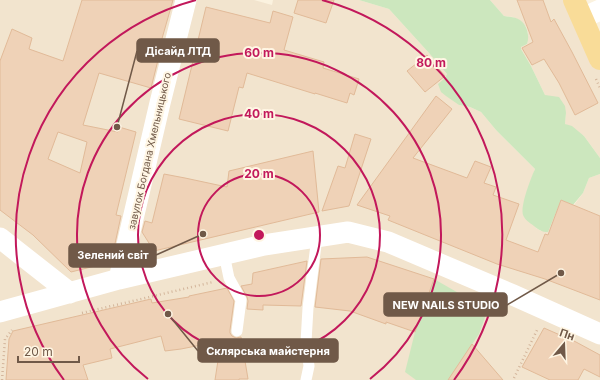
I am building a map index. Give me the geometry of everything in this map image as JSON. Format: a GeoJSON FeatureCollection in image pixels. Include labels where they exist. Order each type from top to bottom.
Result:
{"type":"FeatureCollection","features":[{"type":"Feature","properties":{"kind":"main road"},"geometry":{"type":"LineString","coordinates":[[585,9],[600,59]]}},
{"type":"Feature","properties":{"kind":"street","name":"завулок Богдана Хмельницького"},"geometry":{"type":"LineString","coordinates":[[118,279],[186,0]]}},
{"type":"Feature","properties":{"kind":"street"},"geometry":{"type":"LineString","coordinates":[[0,312],[118,279],[224,254],[264,245],[348,232],[388,242],[600,334]]}},
{"type":"Feature","properties":{"kind":"street"},"geometry":{"type":"LineString","coordinates":[[0,238],[70,293]]}},
{"type":"Feature","properties":{"kind":"lane"},"geometry":{"type":"LineString","coordinates":[[306,380],[309,366],[306,342],[308,308],[316,237]]}},
{"type":"Feature","properties":{"kind":"lane"},"geometry":{"type":"LineString","coordinates":[[224,254],[229,278],[241,300],[237,331]]}},
{"type":"Feature","properties":{"kind":"path"},"geometry":{"type":"LineString","coordinates":[[514,378],[540,323]]}},
{"type":"Feature","properties":{"kind":"path"},"geometry":{"type":"LineString","coordinates":[[2,380],[5,338]]}},
{"type":"Feature","properties":{"kind":"shaded area"},"geometry":{"type":"Polygon","coordinates":[[[0,0],[254,0],[272,5],[273,0],[359,0],[389,9],[447,74],[445,78],[459,105],[470,107],[481,112],[496,130],[535,169],[527,192],[536,228],[541,231],[561,200],[574,205],[583,193],[589,178],[600,174],[600,380],[0,380],[0,0]]]}},
{"type":"Feature","properties":{"kind":"shaded area"},"geometry":{"type":"Polygon","coordinates":[[[490,0],[573,0],[600,60],[600,158],[584,136],[565,124],[566,113],[545,95],[520,47],[527,44],[528,33],[526,27],[521,21],[513,17],[504,16],[490,0]]]}},
{"type":"Feature","properties":{"kind":"green space"},"geometry":{"type":"Polygon","coordinates":[[[359,0],[490,0],[504,16],[516,18],[522,22],[526,28],[528,38],[527,44],[521,47],[521,49],[545,95],[559,97],[565,106],[565,124],[572,126],[584,136],[600,158],[600,174],[589,178],[583,193],[573,205],[561,200],[548,232],[537,229],[525,218],[522,211],[524,199],[535,169],[496,130],[481,112],[470,107],[459,105],[441,92],[438,84],[447,74],[389,9],[359,0]]]}},
{"type":"Feature","properties":{"kind":"green space"},"geometry":{"type":"Polygon","coordinates":[[[434,279],[462,295],[489,306],[479,334],[448,380],[416,380],[405,372],[415,332],[434,279]]]}},
{"type":"Feature","properties":{"kind":"building"},"geometry":{"type":"Polygon","coordinates":[[[82,0],[173,0],[157,56],[159,56],[151,88],[99,73],[83,125],[118,132],[119,127],[136,132],[116,215],[121,216],[111,262],[71,272],[33,235],[0,210],[0,61],[12,29],[32,38],[29,49],[63,61],[82,0]],[[58,132],[48,159],[80,173],[87,142],[58,132]]]}},
{"type":"Feature","properties":{"kind":"building"},"geometry":{"type":"Polygon","coordinates":[[[298,0],[334,0],[326,23],[294,13],[298,0]]]}},
{"type":"Feature","properties":{"kind":"building"},"geometry":{"type":"Polygon","coordinates":[[[517,0],[543,0],[551,22],[554,19],[598,103],[575,115],[559,83],[544,59],[532,65],[522,48],[533,42],[517,0]]]}},
{"type":"Feature","properties":{"kind":"building"},"geometry":{"type":"Polygon","coordinates":[[[206,7],[270,23],[273,11],[293,17],[284,50],[324,62],[323,68],[359,79],[354,95],[350,93],[347,103],[247,73],[243,88],[239,87],[228,131],[179,119],[206,7]]]}},
{"type":"Feature","properties":{"kind":"building"},"geometry":{"type":"Polygon","coordinates":[[[427,55],[445,76],[425,92],[407,71],[427,55]]]}},
{"type":"Feature","properties":{"kind":"building"},"geometry":{"type":"Polygon","coordinates":[[[436,96],[452,109],[413,158],[467,178],[475,161],[491,167],[484,183],[496,187],[493,195],[519,204],[506,240],[538,252],[545,234],[548,235],[561,200],[600,216],[600,300],[545,279],[497,264],[388,220],[390,216],[357,205],[436,96]]]}},
{"type":"Feature","properties":{"kind":"building"},"geometry":{"type":"Polygon","coordinates":[[[355,134],[371,139],[349,206],[322,211],[338,166],[345,168],[355,134]]]}},
{"type":"Feature","properties":{"kind":"building"},"geometry":{"type":"Polygon","coordinates":[[[313,151],[319,212],[154,251],[142,232],[145,221],[152,223],[164,174],[227,187],[229,171],[313,151]]]}},
{"type":"Feature","properties":{"kind":"building"},"geometry":{"type":"Polygon","coordinates":[[[367,257],[434,279],[415,332],[386,322],[386,324],[350,311],[315,307],[321,259],[367,257]]]}},
{"type":"Feature","properties":{"kind":"building"},"geometry":{"type":"Polygon","coordinates":[[[307,261],[301,306],[263,305],[263,310],[247,309],[247,297],[241,286],[252,284],[253,273],[307,261]]]}},
{"type":"Feature","properties":{"kind":"building"},"geometry":{"type":"Polygon","coordinates":[[[227,288],[234,301],[230,333],[236,338],[241,337],[248,379],[215,380],[221,341],[165,351],[161,336],[110,349],[112,358],[83,365],[88,380],[6,380],[9,339],[13,331],[151,299],[152,303],[189,297],[227,288]]]}},
{"type":"Feature","properties":{"kind":"building"},"geometry":{"type":"Polygon","coordinates":[[[544,328],[576,342],[600,355],[600,377],[584,369],[578,380],[550,380],[522,367],[544,328]]]}},
{"type":"Feature","properties":{"kind":"building"},"geometry":{"type":"Polygon","coordinates":[[[472,344],[503,380],[448,380],[472,344]]]}},
{"type":"Feature","properties":{"kind":"place","name":"Дісайд ЛТД"},"geometry":{"type":"Point","coordinates":[117,127]}},
{"type":"Feature","properties":{"kind":"place","name":"Зелений світ"},"geometry":{"type":"Point","coordinates":[203,234]}},
{"type":"Feature","properties":{"kind":"place","name":"NEW NAILS STUDIO"},"geometry":{"type":"Point","coordinates":[561,273]}},
{"type":"Feature","properties":{"kind":"place","name":"Склярська майстерня"},"geometry":{"type":"Point","coordinates":[168,314]}}]}
